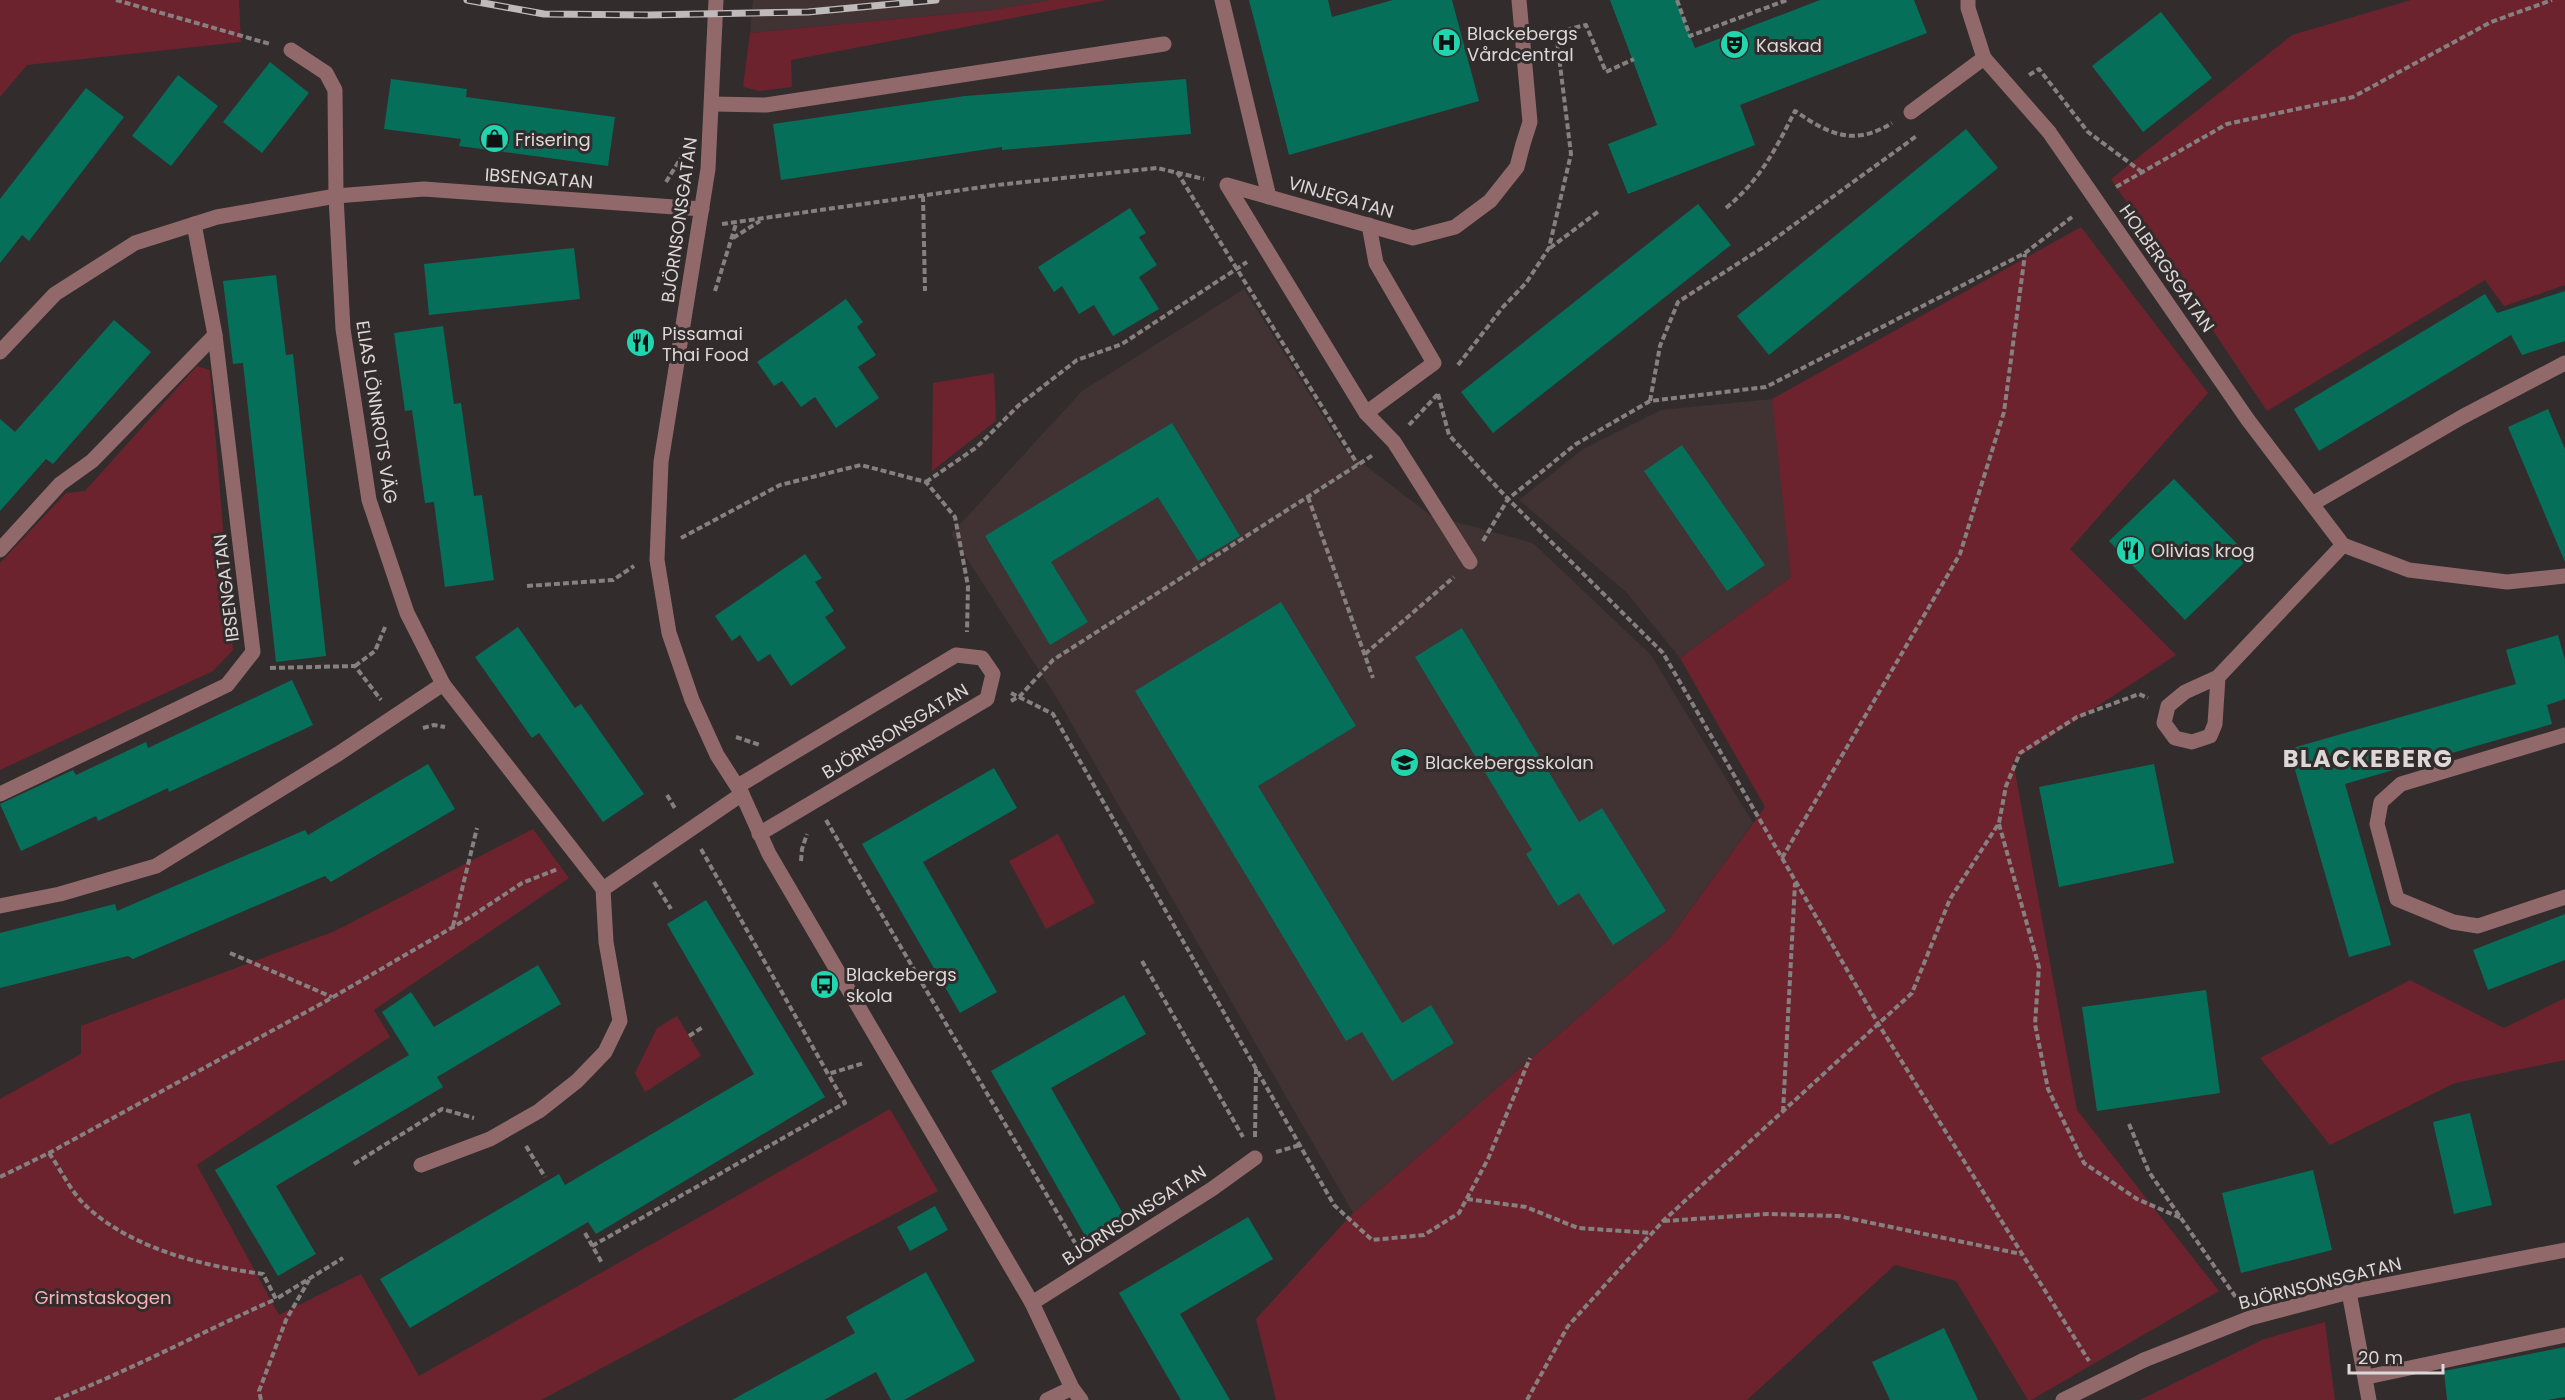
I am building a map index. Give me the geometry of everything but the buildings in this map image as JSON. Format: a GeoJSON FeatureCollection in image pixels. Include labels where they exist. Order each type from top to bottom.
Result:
{"type":"FeatureCollection","features":[{"type":"Feature","properties":{"kind":"street","name":"BJÖRNSONSGATAN"},"geometry":{"type":"LineString","coordinates":[[716,0],[713,104],[702,209],[661,462],[657,560],[669,633],[692,700],[717,755],[740,790],[759,834],[1032,1303],[1076,1394]]}},
{"type":"Feature","properties":{"kind":"street"},"geometry":{"type":"LineString","coordinates":[[1222,0],[1269,197]]}},
{"type":"Feature","properties":{"kind":"street","name":"VINJEGATAN"},"geometry":{"type":"LineString","coordinates":[[1227,185],[1413,238],[1455,227],[1490,201],[1517,167],[1530,122],[1520,0]]}},
{"type":"Feature","properties":{"kind":"street","name":"HOLBERGSGATAN"},"geometry":{"type":"LineString","coordinates":[[1968,0],[1968,8],[1984,58],[2049,132],[2248,420],[2343,544]]}},
{"type":"Feature","properties":{"kind":"street"},"geometry":{"type":"LineString","coordinates":[[713,104],[766,105],[1164,44]]}},
{"type":"Feature","properties":{"kind":"street"},"geometry":{"type":"LineString","coordinates":[[291,50],[326,74],[335,90],[336,196]]}},
{"type":"Feature","properties":{"kind":"street"},"geometry":{"type":"LineString","coordinates":[[1911,112],[1984,58]]}},
{"type":"Feature","properties":{"kind":"street"},"geometry":{"type":"LineString","coordinates":[[1227,185],[1366,414],[1394,442],[1470,562]]}},
{"type":"Feature","properties":{"kind":"street","name":"IBSENGATAN"},"geometry":{"type":"LineString","coordinates":[[0,352],[55,294],[135,243],[217,217],[336,196],[424,189],[702,209]]}},
{"type":"Feature","properties":{"kind":"street","name":"ELIAS LÖNNROTS VÄG"},"geometry":{"type":"LineString","coordinates":[[336,196],[343,329],[369,500],[407,613],[443,684],[603,889]]}},
{"type":"Feature","properties":{"kind":"street","name":"IBSENGATAN"},"geometry":{"type":"LineString","coordinates":[[0,794],[227,685],[253,652],[215,335],[194,224]]}},
{"type":"Feature","properties":{"kind":"street"},"geometry":{"type":"LineString","coordinates":[[1366,414],[1434,363],[1376,264],[1369,225]]}},
{"type":"Feature","properties":{"kind":"street"},"geometry":{"type":"LineString","coordinates":[[0,550],[60,484],[92,461],[215,335]]}},
{"type":"Feature","properties":{"kind":"street"},"geometry":{"type":"LineString","coordinates":[[2312,504],[2462,417],[2565,363]]}},
{"type":"Feature","properties":{"kind":"street"},"geometry":{"type":"LineString","coordinates":[[2218,678],[2215,723],[2210,736],[2192,742],[2175,738],[2164,723],[2168,705],[2185,692],[2218,678],[2343,544],[2409,570],[2507,582],[2565,576]]}},
{"type":"Feature","properties":{"kind":"street","name":"BJÖRNSONSGATAN"},"geometry":{"type":"LineString","coordinates":[[740,790],[956,655],[982,658],[993,674],[987,699],[759,834]]}},
{"type":"Feature","properties":{"kind":"street"},"geometry":{"type":"LineString","coordinates":[[0,906],[60,894],[156,866],[443,684]]}},
{"type":"Feature","properties":{"kind":"street"},"geometry":{"type":"LineString","coordinates":[[2565,735],[2401,784],[2381,802],[2377,824],[2397,899],[2453,922],[2478,926],[2565,897]]}},
{"type":"Feature","properties":{"kind":"street"},"geometry":{"type":"LineString","coordinates":[[421,1165],[490,1139],[539,1111],[577,1081],[605,1052],[620,1021],[606,942],[603,889],[740,790]]}},
{"type":"Feature","properties":{"kind":"street","name":"BJÖRNSONSGATAN"},"geometry":{"type":"LineString","coordinates":[[1032,1303],[1212,1189],[1255,1158]]}},
{"type":"Feature","properties":{"kind":"street","name":"BJÖRNSONSGATAN"},"geometry":{"type":"LineString","coordinates":[[2062,1400],[2145,1360],[2250,1318],[2349,1292],[2565,1250]]}},
{"type":"Feature","properties":{"kind":"street"},"geometry":{"type":"LineString","coordinates":[[2349,1292],[2367,1377],[2369,1400]]}},
{"type":"Feature","properties":{"kind":"street"},"geometry":{"type":"LineString","coordinates":[[2367,1377],[2565,1335]]}},
{"type":"Feature","properties":{"kind":"street"},"geometry":{"type":"LineString","coordinates":[[1047,1400],[1076,1394]]}},
{"type":"Feature","properties":{"kind":"path"},"geometry":{"type":"LineString","coordinates":[[117,0],[291,50]]}},
{"type":"Feature","properties":{"kind":"path"},"geometry":{"type":"LineString","coordinates":[[1677,0],[1690,36],[1787,0]]}},
{"type":"Feature","properties":{"kind":"path"},"geometry":{"type":"LineString","coordinates":[[2111,190],[2227,124],[2353,97],[2491,22],[2552,0]]}},
{"type":"Feature","properties":{"kind":"path"},"geometry":{"type":"LineString","coordinates":[[1455,369],[1503,308],[1526,283],[1549,248],[1571,154],[1556,32],[1586,25],[1606,72],[1634,59]]}},
{"type":"Feature","properties":{"kind":"path"},"geometry":{"type":"LineString","coordinates":[[2049,82],[2088,132],[2142,172]]}},
{"type":"Feature","properties":{"kind":"path"},"geometry":{"type":"LineString","coordinates":[[1726,208],[1746,192],[1762,172],[1795,111],[1825,131],[1848,137],[1881,130],[1911,112]]}},
{"type":"Feature","properties":{"kind":"path"},"geometry":{"type":"LineString","coordinates":[[700,225],[736,224],[923,196],[1157,168],[1227,185]]}},
{"type":"Feature","properties":{"kind":"path"},"geometry":{"type":"LineString","coordinates":[[1177,172],[1358,465]]}},
{"type":"Feature","properties":{"kind":"path"},"geometry":{"type":"LineString","coordinates":[[1650,401],[1660,346],[1678,302],[1850,185]]}},
{"type":"Feature","properties":{"kind":"path"},"geometry":{"type":"LineString","coordinates":[[923,196],[925,291]]}},
{"type":"Feature","properties":{"kind":"path"},"geometry":{"type":"LineString","coordinates":[[1549,248],[1599,211]]}},
{"type":"Feature","properties":{"kind":"path"},"geometry":{"type":"LineString","coordinates":[[1365,654],[1470,562],[1508,499],[1576,444],[1650,401],[1766,387],[2025,253],[2072,218]]}},
{"type":"Feature","properties":{"kind":"path"},"geometry":{"type":"LineString","coordinates":[[733,239],[761,220]]}},
{"type":"Feature","properties":{"kind":"path"},"geometry":{"type":"LineString","coordinates":[[713,301],[725,254],[733,239],[736,224]]}},
{"type":"Feature","properties":{"kind":"path"},"geometry":{"type":"LineString","coordinates":[[926,482],[977,447],[1019,405],[1077,360],[1122,344],[1266,250]]}},
{"type":"Feature","properties":{"kind":"path"},"geometry":{"type":"LineString","coordinates":[[1782,858],[1960,554],[2004,412],[2025,253]]}},
{"type":"Feature","properties":{"kind":"path"},"geometry":{"type":"LineString","coordinates":[[1444,386],[1394,442],[1053,660],[1020,696],[1053,714],[1334,1205],[1372,1240],[1424,1235],[1459,1213],[1488,1160],[1530,1058]]}},
{"type":"Feature","properties":{"kind":"path"},"geometry":{"type":"LineString","coordinates":[[1438,394],[1449,435],[1508,499],[1663,653],[1879,1025],[2095,1371]]}},
{"type":"Feature","properties":{"kind":"path"},"geometry":{"type":"LineString","coordinates":[[678,531],[677,540],[780,485],[861,465],[926,482],[955,518],[968,586],[967,636]]}},
{"type":"Feature","properties":{"kind":"path"},"geometry":{"type":"LineString","coordinates":[[1308,497],[1373,678]]}},
{"type":"Feature","properties":{"kind":"path"},"geometry":{"type":"LineString","coordinates":[[527,586],[613,580],[638,564],[638,570]]}},
{"type":"Feature","properties":{"kind":"path"},"geometry":{"type":"LineString","coordinates":[[240,668],[355,666],[375,651],[400,592]]}},
{"type":"Feature","properties":{"kind":"path"},"geometry":{"type":"LineString","coordinates":[[355,666],[394,717]]}},
{"type":"Feature","properties":{"kind":"path"},"geometry":{"type":"LineString","coordinates":[[1527,1400],[1568,1326],[1663,1221],[1912,993],[1950,899],[1999,823],[2006,786],[2020,753],[2077,717],[2139,694],[2168,705]]}},
{"type":"Feature","properties":{"kind":"path"},"geometry":{"type":"LineString","coordinates":[[419,729],[435,725],[455,729]]}},
{"type":"Feature","properties":{"kind":"path"},"geometry":{"type":"LineString","coordinates":[[732,731],[744,742],[758,745],[769,744]]}},
{"type":"Feature","properties":{"kind":"path"},"geometry":{"type":"LineString","coordinates":[[667,795],[676,810]]}},
{"type":"Feature","properties":{"kind":"path"},"geometry":{"type":"LineString","coordinates":[[670,814],[683,804]]}},
{"type":"Feature","properties":{"kind":"path"},"geometry":{"type":"LineString","coordinates":[[825,817],[1082,1254]]}},
{"type":"Feature","properties":{"kind":"path"},"geometry":{"type":"LineString","coordinates":[[1999,823],[2038,967],[2035,1024],[2048,1089],[2084,1163],[2137,1199],[2181,1218]]}},
{"type":"Feature","properties":{"kind":"path"},"geometry":{"type":"LineString","coordinates":[[453,927],[477,828]]}},
{"type":"Feature","properties":{"kind":"path"},"geometry":{"type":"LineString","coordinates":[[592,1246],[845,1102],[698,843]]}},
{"type":"Feature","properties":{"kind":"path"},"geometry":{"type":"LineString","coordinates":[[0,1177],[49,1153],[332,997],[453,927],[522,883],[564,866]]}},
{"type":"Feature","properties":{"kind":"path"},"geometry":{"type":"LineString","coordinates":[[648,873],[671,909]]}},
{"type":"Feature","properties":{"kind":"path"},"geometry":{"type":"LineString","coordinates":[[1783,1113],[1795,880]]}},
{"type":"Feature","properties":{"kind":"path"},"geometry":{"type":"LineString","coordinates":[[230,953],[332,997]]}},
{"type":"Feature","properties":{"kind":"path"},"geometry":{"type":"LineString","coordinates":[[1142,961],[1255,1158]]}},
{"type":"Feature","properties":{"kind":"path"},"geometry":{"type":"LineString","coordinates":[[689,1036],[703,1027]]}},
{"type":"Feature","properties":{"kind":"path"},"geometry":{"type":"LineString","coordinates":[[828,1074],[869,1061]]}},
{"type":"Feature","properties":{"kind":"path"},"geometry":{"type":"LineString","coordinates":[[1255,1158],[1256,1068]]}},
{"type":"Feature","properties":{"kind":"path"},"geometry":{"type":"LineString","coordinates":[[354,1164],[442,1109],[481,1119]]}},
{"type":"Feature","properties":{"kind":"path"},"geometry":{"type":"LineString","coordinates":[[2130,1124],[2149,1172],[2250,1318]]}},
{"type":"Feature","properties":{"kind":"path"},"geometry":{"type":"LineString","coordinates":[[526,1146],[545,1177]]}},
{"type":"Feature","properties":{"kind":"path"},"geometry":{"type":"LineString","coordinates":[[49,1153],[84,1205],[120,1233],[226,1269],[263,1274],[276,1299]]}},
{"type":"Feature","properties":{"kind":"path"},"geometry":{"type":"LineString","coordinates":[[1467,1199],[1526,1207],[1578,1228],[1652,1233]]}},
{"type":"Feature","properties":{"kind":"path"},"geometry":{"type":"LineString","coordinates":[[1663,1221],[1768,1214],[1838,1216],[2022,1254]]}},
{"type":"Feature","properties":{"kind":"path"},"geometry":{"type":"LineString","coordinates":[[585,1233],[602,1263]]}},
{"type":"Feature","properties":{"kind":"path"},"geometry":{"type":"LineString","coordinates":[[56,1400],[124,1373],[205,1331],[276,1299],[343,1258]]}},
{"type":"Feature","properties":{"kind":"path"},"geometry":{"type":"LineString","coordinates":[[261,1400],[258,1391],[286,1320],[310,1278]]}},
{"type":"Feature","properties":{"kind":"shaded area"},"geometry":{"type":"Polygon","coordinates":[[[753,0],[1051,0],[992,10],[750,33],[753,0]]]}},
{"type":"Feature","properties":{"kind":"shaded area","name":"Blackebergsskolan"},"geometry":{"type":"Polygon","coordinates":[[[1244,289],[1343,448],[1430,515],[1533,543],[1651,655],[1753,823],[1669,939],[1353,1213],[1058,700],[951,534],[1082,391],[1244,289]]]}},
{"type":"Feature","properties":{"kind":"shaded area"},"geometry":{"type":"Polygon","coordinates":[[[1911,333],[1791,577],[1680,658],[1626,592],[1519,500],[1583,449],[1661,410],[1772,399],[1911,333]]]}},
{"type":"Feature","properties":{"kind":"green space"},"geometry":{"type":"Polygon","coordinates":[[[0,0],[239,0],[241,42],[27,65],[0,97],[0,0]]]}},
{"type":"Feature","properties":{"kind":"green space"},"geometry":{"type":"Polygon","coordinates":[[[1051,0],[1107,0],[791,60],[792,87],[759,91],[743,87],[750,33],[992,10],[1051,0]]]}},
{"type":"Feature","properties":{"kind":"green space"},"geometry":{"type":"Polygon","coordinates":[[[2411,0],[2565,0],[2565,285],[2504,306],[2485,280],[2267,411],[2111,179],[2292,35],[2411,0]]]}},
{"type":"Feature","properties":{"kind":"green space"},"geometry":{"type":"Polygon","coordinates":[[[2081,227],[2208,393],[2070,549],[2176,655],[2013,761],[2077,1110],[2219,1291],[2031,1400],[2028,1400],[1956,1281],[1895,1265],[1747,1400],[1276,1400],[1256,1319],[1353,1213],[1669,939],[1765,807],[1680,658],[1791,577],[1772,399],[2081,227]]]}},
{"type":"Feature","properties":{"kind":"green space"},"geometry":{"type":"Polygon","coordinates":[[[197,366],[210,370],[233,650],[213,671],[0,770],[0,563],[66,493],[85,491],[197,366]]]}},
{"type":"Feature","properties":{"kind":"green space"},"geometry":{"type":"Polygon","coordinates":[[[994,373],[996,421],[932,471],[933,383],[994,373]]]}},
{"type":"Feature","properties":{"kind":"green space","name":"Grimstaskogen"},"geometry":{"type":"Polygon","coordinates":[[[533,829],[569,878],[374,1010],[390,1037],[197,1165],[279,1315],[361,1274],[419,1376],[890,1109],[938,1191],[541,1400],[0,1400],[0,1099],[81,1054],[81,1026],[335,931],[533,829]]]}},
{"type":"Feature","properties":{"kind":"green space"},"geometry":{"type":"Polygon","coordinates":[[[1058,834],[1095,903],[1046,929],[1009,861],[1058,834]]]}},
{"type":"Feature","properties":{"kind":"green space"},"geometry":{"type":"Polygon","coordinates":[[[2410,980],[2504,1028],[2565,998],[2565,1060],[2455,1083],[2330,1145],[2260,1058],[2410,980]]]}},
{"type":"Feature","properties":{"kind":"green space"},"geometry":{"type":"Polygon","coordinates":[[[677,1016],[701,1056],[645,1092],[635,1073],[657,1028],[677,1016]]]}},
{"type":"Feature","properties":{"kind":"green space"},"geometry":{"type":"Polygon","coordinates":[[[2325,1322],[2335,1400],[2140,1400],[2264,1339],[2325,1322]]]}},
{"type":"Feature","properties":{"kind":"railway"},"geometry":{"type":"LineString","coordinates":[[467,0],[544,14],[649,15],[808,12],[936,0]]}},
{"type":"Feature","properties":{"kind":"place","name":"Blackebergs Vårdcentral"},"geometry":{"type":"Point","coordinates":[1446,43]}},
{"type":"Feature","properties":{"kind":"place","name":"Kaskad"},"geometry":{"type":"Point","coordinates":[1735,45]}},
{"type":"Feature","properties":{"kind":"place","name":"Frisering"},"geometry":{"type":"Point","coordinates":[494,139]}},
{"type":"Feature","properties":{"kind":"place","name":"Pissamai Thai Food"},"geometry":{"type":"Point","coordinates":[641,343]}},
{"type":"Feature","properties":{"kind":"place","name":"Olivias krog"},"geometry":{"type":"Point","coordinates":[2130,550]}},
{"type":"Feature","properties":{"kind":"place","name":"Blackebergsskolan"},"geometry":{"type":"Point","coordinates":[1404,762]}},
{"type":"Feature","properties":{"kind":"place","name":"Blackebergs skola"},"geometry":{"type":"Point","coordinates":[825,984]}},
{"type":"Feature","properties":{"kind":"district","name":"BLACKEBERG"},"geometry":{"type":"Point","coordinates":[2368,758]}}]}
